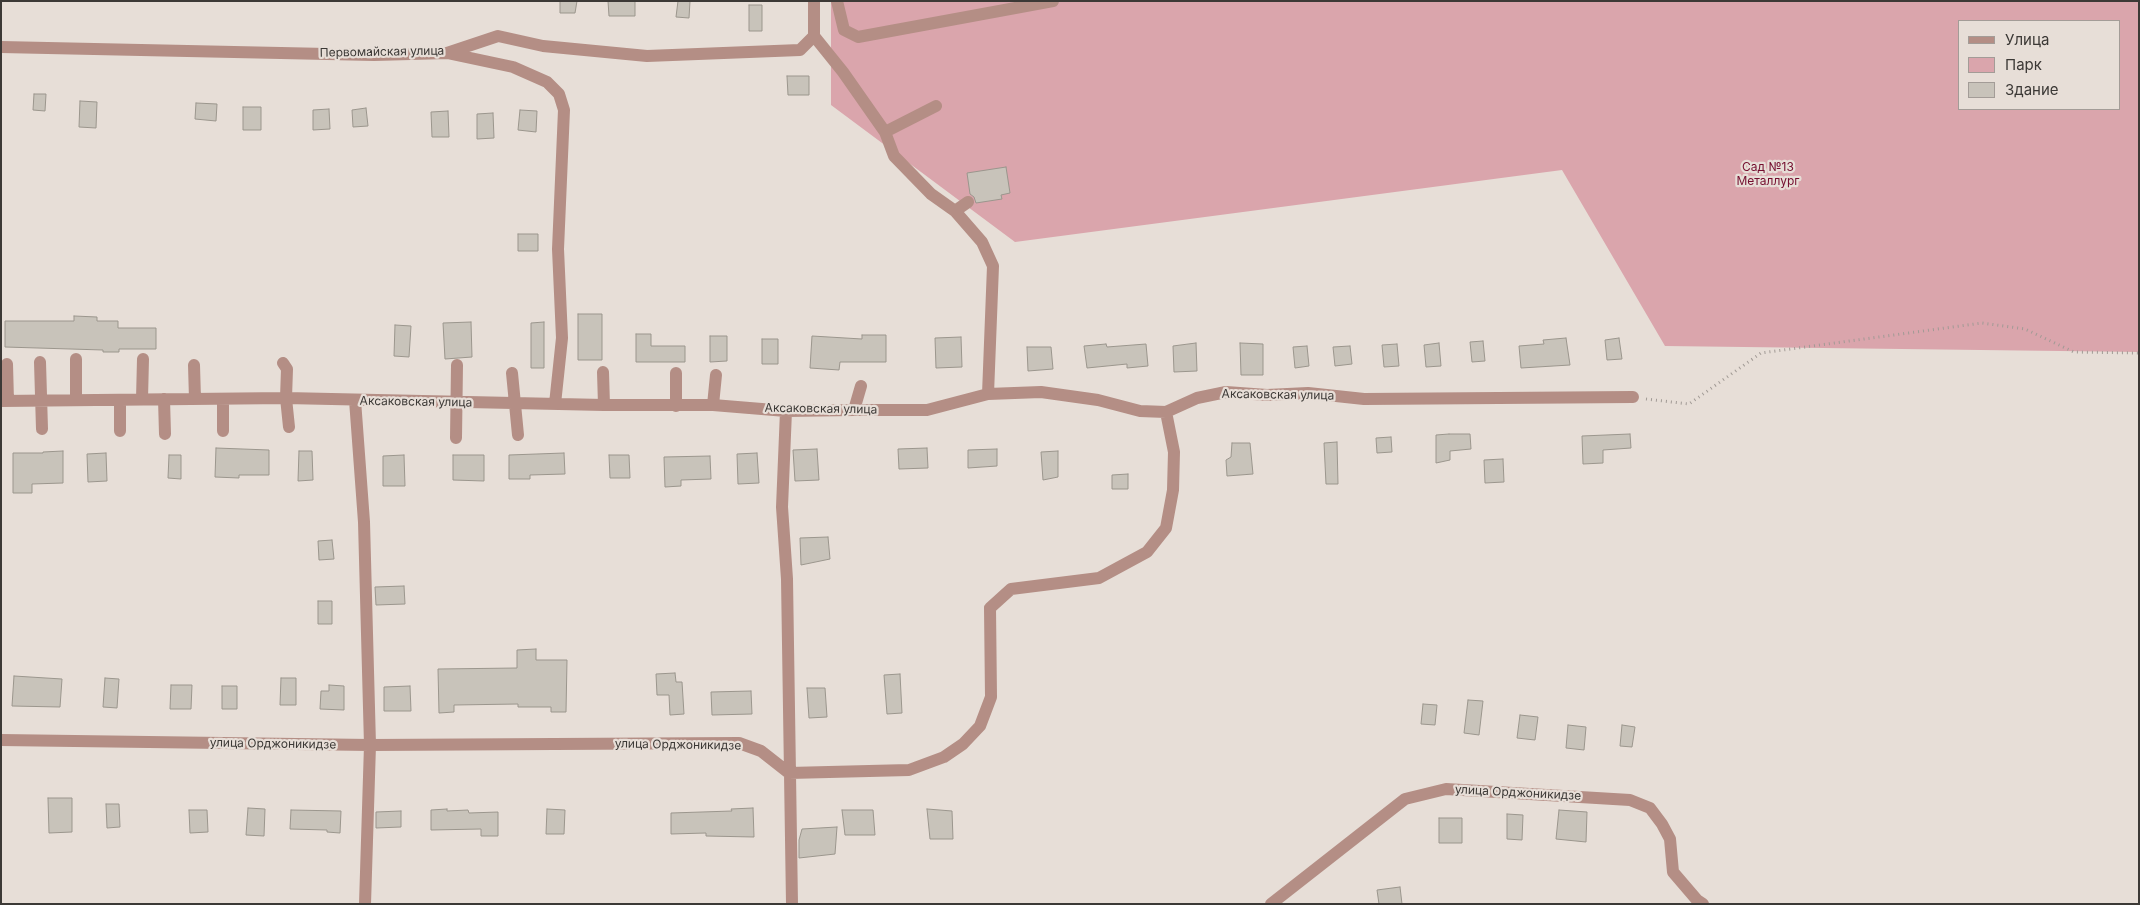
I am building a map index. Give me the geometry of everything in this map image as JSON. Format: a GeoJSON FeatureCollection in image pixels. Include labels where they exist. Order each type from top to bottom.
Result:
{"type":"FeatureCollection","features":[{"type":"Feature","properties":{"kind":"street"},"geometry":{"type":"LineString","coordinates":[[814,1],[814,36],[843,72],[886,132],[894,156],[931,194],[955,211],[982,242],[994,266],[988,394]]}},
{"type":"Feature","properties":{"kind":"street"},"geometry":{"type":"LineString","coordinates":[[837,1],[844,30],[858,36],[1053,1]]}},
{"type":"Feature","properties":{"kind":"street","name":"Первомайская улица"},"geometry":{"type":"LineString","coordinates":[[1,47],[374,54],[447,53],[498,36],[543,46],[647,56],[800,50],[814,36]]}},
{"type":"Feature","properties":{"kind":"street"},"geometry":{"type":"LineString","coordinates":[[447,53],[513,67],[548,82],[559,94],[564,110],[558,249],[562,338],[555,404]]}},
{"type":"Feature","properties":{"kind":"street"},"geometry":{"type":"LineString","coordinates":[[886,132],[936,106]]}},
{"type":"Feature","properties":{"kind":"street"},"geometry":{"type":"LineString","coordinates":[[955,211],[968,202]]}},
{"type":"Feature","properties":{"kind":"street"},"geometry":{"type":"LineString","coordinates":[[142,358],[142,399]]}},
{"type":"Feature","properties":{"kind":"street"},"geometry":{"type":"LineString","coordinates":[[76,359],[76,400]]}},
{"type":"Feature","properties":{"kind":"street"},"geometry":{"type":"LineString","coordinates":[[40,362],[42,430]]}},
{"type":"Feature","properties":{"kind":"street"},"geometry":{"type":"LineString","coordinates":[[283,363],[287,369],[286,398],[289,427]]}},
{"type":"Feature","properties":{"kind":"street"},"geometry":{"type":"LineString","coordinates":[[5,401],[7,364]]}},
{"type":"Feature","properties":{"kind":"street"},"geometry":{"type":"LineString","coordinates":[[194,365],[195,399]]}},
{"type":"Feature","properties":{"kind":"street"},"geometry":{"type":"LineString","coordinates":[[456,438],[457,365]]}},
{"type":"Feature","properties":{"kind":"street"},"geometry":{"type":"LineString","coordinates":[[603,372],[604,406]]}},
{"type":"Feature","properties":{"kind":"street"},"geometry":{"type":"LineString","coordinates":[[512,373],[518,435]]}},
{"type":"Feature","properties":{"kind":"street"},"geometry":{"type":"LineString","coordinates":[[676,373],[676,406]]}},
{"type":"Feature","properties":{"kind":"street"},"geometry":{"type":"LineString","coordinates":[[713,405],[716,375]]}},
{"type":"Feature","properties":{"kind":"street"},"geometry":{"type":"LineString","coordinates":[[854,410],[861,386]]}},
{"type":"Feature","properties":{"kind":"street","name":"Аксаковская улица"},"geometry":{"type":"LineString","coordinates":[[5,401],[286,398],[604,406],[713,405],[786,411],[927,410],[988,394],[1041,392],[1098,400],[1140,411],[1166,412],[1197,398],[1226,392],[1267,395],[1308,393],[1364,399],[1633,397]]}},
{"type":"Feature","properties":{"kind":"street"},"geometry":{"type":"LineString","coordinates":[[164,399],[165,434]]}},
{"type":"Feature","properties":{"kind":"street"},"geometry":{"type":"LineString","coordinates":[[223,399],[223,431]]}},
{"type":"Feature","properties":{"kind":"street"},"geometry":{"type":"LineString","coordinates":[[120,400],[120,431]]}},
{"type":"Feature","properties":{"kind":"street"},"geometry":{"type":"LineString","coordinates":[[356,400],[364,522],[370,745],[365,904]]}},
{"type":"Feature","properties":{"kind":"street"},"geometry":{"type":"LineString","coordinates":[[786,411],[782,507],[787,579],[792,904]]}},
{"type":"Feature","properties":{"kind":"street"},"geometry":{"type":"LineString","coordinates":[[789,774],[909,770],[944,758],[963,744],[980,726],[992,697],[990,608],[1010,589],[1099,578],[1148,552],[1166,528],[1173,490],[1174,452],[1166,412]]}},
{"type":"Feature","properties":{"kind":"street","name":"улица Орджоникидзе"},"geometry":{"type":"LineString","coordinates":[[1,740],[370,745],[739,743],[761,751],[789,774]]}},
{"type":"Feature","properties":{"kind":"street","name":"улица Орджоникидзе"},"geometry":{"type":"LineString","coordinates":[[1271,904],[1405,798],[1446,789],[1630,800],[1650,808],[1670,838],[1673,872],[1697,900],[1703,904]]}},
{"type":"Feature","properties":{"kind":"path"},"geometry":{"type":"LineString","coordinates":[[1633,397],[1689,404],[1761,353],[1982,323],[2025,329],[2074,352],[2139,353]]}},
{"type":"Feature","properties":{"kind":"green space","name":"Сад №13 Металлург"},"geometry":{"type":"Polygon","coordinates":[[[831,1],[2139,1],[2139,352],[1665,346],[1562,170],[1015,242],[831,105],[831,1]]]}},
{"type":"Feature","properties":{"kind":"building"},"geometry":{"type":"Polygon","coordinates":[[[560,1],[577,1],[575,13],[560,13],[560,1]]]}},
{"type":"Feature","properties":{"kind":"building"},"geometry":{"type":"Polygon","coordinates":[[[608,1],[635,1],[635,16],[609,16],[608,1]]]}},
{"type":"Feature","properties":{"kind":"building"},"geometry":{"type":"Polygon","coordinates":[[[678,1],[690,1],[689,18],[676,17],[678,1]]]}},
{"type":"Feature","properties":{"kind":"building"},"geometry":{"type":"Polygon","coordinates":[[[749,5],[762,5],[762,31],[749,31],[749,5]]]}},
{"type":"Feature","properties":{"kind":"building"},"geometry":{"type":"Polygon","coordinates":[[[787,76],[809,76],[809,95],[788,95],[787,76]]]}},
{"type":"Feature","properties":{"kind":"building"},"geometry":{"type":"Polygon","coordinates":[[[34,94],[46,94],[45,111],[33,110],[34,94]]]}},
{"type":"Feature","properties":{"kind":"building"},"geometry":{"type":"Polygon","coordinates":[[[80,101],[97,102],[96,128],[79,127],[80,101]]]}},
{"type":"Feature","properties":{"kind":"building"},"geometry":{"type":"Polygon","coordinates":[[[196,103],[217,104],[216,121],[195,119],[196,103]]]}},
{"type":"Feature","properties":{"kind":"building"},"geometry":{"type":"Polygon","coordinates":[[[243,107],[261,107],[261,130],[243,130],[243,107]]]}},
{"type":"Feature","properties":{"kind":"building"},"geometry":{"type":"Polygon","coordinates":[[[366,108],[368,126],[353,127],[352,110],[366,108]]]}},
{"type":"Feature","properties":{"kind":"building"},"geometry":{"type":"Polygon","coordinates":[[[329,109],[330,129],[313,130],[313,110],[329,109]]]}},
{"type":"Feature","properties":{"kind":"building"},"geometry":{"type":"Polygon","coordinates":[[[520,110],[537,111],[536,132],[518,130],[520,110]]]}},
{"type":"Feature","properties":{"kind":"building"},"geometry":{"type":"Polygon","coordinates":[[[448,111],[449,137],[432,137],[431,112],[448,111]]]}},
{"type":"Feature","properties":{"kind":"building"},"geometry":{"type":"Polygon","coordinates":[[[493,113],[494,138],[477,139],[477,114],[493,113]]]}},
{"type":"Feature","properties":{"kind":"building"},"geometry":{"type":"Polygon","coordinates":[[[1006,167],[1010,193],[1001,195],[1002,199],[976,203],[974,197],[970,194],[967,173],[1006,167]]]}},
{"type":"Feature","properties":{"kind":"building"},"geometry":{"type":"Polygon","coordinates":[[[518,234],[538,234],[538,251],[518,251],[518,234]]]}},
{"type":"Feature","properties":{"kind":"building"},"geometry":{"type":"Polygon","coordinates":[[[578,314],[602,314],[602,360],[578,360],[578,314]]]}},
{"type":"Feature","properties":{"kind":"building"},"geometry":{"type":"Polygon","coordinates":[[[74,316],[97,317],[97,321],[118,321],[118,328],[156,328],[156,349],[119,349],[119,352],[103,352],[103,350],[5,347],[5,321],[74,321],[74,316]]]}},
{"type":"Feature","properties":{"kind":"building"},"geometry":{"type":"Polygon","coordinates":[[[471,322],[472,357],[445,359],[443,323],[471,322]]]}},
{"type":"Feature","properties":{"kind":"building"},"geometry":{"type":"Polygon","coordinates":[[[544,322],[544,368],[531,368],[531,323],[544,322]]]}},
{"type":"Feature","properties":{"kind":"building"},"geometry":{"type":"Polygon","coordinates":[[[395,325],[411,326],[409,357],[394,356],[395,325]]]}},
{"type":"Feature","properties":{"kind":"building"},"geometry":{"type":"Polygon","coordinates":[[[636,334],[651,334],[651,346],[685,346],[685,362],[636,362],[636,334]]]}},
{"type":"Feature","properties":{"kind":"building"},"geometry":{"type":"Polygon","coordinates":[[[862,335],[886,335],[886,362],[840,362],[839,370],[810,368],[812,336],[862,339],[862,335]]]}},
{"type":"Feature","properties":{"kind":"building"},"geometry":{"type":"Polygon","coordinates":[[[710,336],[727,336],[727,361],[710,362],[710,336]]]}},
{"type":"Feature","properties":{"kind":"building"},"geometry":{"type":"Polygon","coordinates":[[[961,337],[962,367],[936,368],[935,338],[961,337]]]}},
{"type":"Feature","properties":{"kind":"building"},"geometry":{"type":"Polygon","coordinates":[[[1566,338],[1570,365],[1521,368],[1519,346],[1544,344],[1543,340],[1566,338]]]}},
{"type":"Feature","properties":{"kind":"building"},"geometry":{"type":"Polygon","coordinates":[[[1619,338],[1622,359],[1607,360],[1605,340],[1619,338]]]}},
{"type":"Feature","properties":{"kind":"building"},"geometry":{"type":"Polygon","coordinates":[[[762,339],[778,339],[778,364],[762,364],[762,339]]]}},
{"type":"Feature","properties":{"kind":"building"},"geometry":{"type":"Polygon","coordinates":[[[1483,341],[1485,361],[1472,362],[1470,342],[1483,341]]]}},
{"type":"Feature","properties":{"kind":"building"},"geometry":{"type":"Polygon","coordinates":[[[1196,343],[1197,371],[1174,372],[1173,346],[1196,343]]]}},
{"type":"Feature","properties":{"kind":"building"},"geometry":{"type":"Polygon","coordinates":[[[1240,343],[1263,344],[1263,375],[1241,375],[1240,343]]]}},
{"type":"Feature","properties":{"kind":"building"},"geometry":{"type":"Polygon","coordinates":[[[1439,343],[1441,366],[1426,367],[1424,345],[1439,343]]]}},
{"type":"Feature","properties":{"kind":"building"},"geometry":{"type":"Polygon","coordinates":[[[1106,344],[1107,347],[1146,344],[1148,366],[1127,368],[1127,364],[1087,368],[1084,346],[1106,344]]]}},
{"type":"Feature","properties":{"kind":"building"},"geometry":{"type":"Polygon","coordinates":[[[1397,344],[1399,366],[1384,367],[1382,345],[1397,344]]]}},
{"type":"Feature","properties":{"kind":"building"},"geometry":{"type":"Polygon","coordinates":[[[1307,346],[1309,366],[1295,368],[1293,347],[1307,346]]]}},
{"type":"Feature","properties":{"kind":"building"},"geometry":{"type":"Polygon","coordinates":[[[1350,346],[1352,364],[1335,366],[1333,347],[1350,346]]]}},
{"type":"Feature","properties":{"kind":"building"},"geometry":{"type":"Polygon","coordinates":[[[1027,347],[1051,347],[1053,369],[1028,371],[1027,347]]]}},
{"type":"Feature","properties":{"kind":"building"},"geometry":{"type":"Polygon","coordinates":[[[1470,434],[1471,449],[1450,451],[1450,460],[1436,463],[1436,435],[1470,434]]]}},
{"type":"Feature","properties":{"kind":"building"},"geometry":{"type":"Polygon","coordinates":[[[1630,434],[1631,448],[1603,450],[1603,463],[1583,464],[1582,436],[1630,434]]]}},
{"type":"Feature","properties":{"kind":"building"},"geometry":{"type":"Polygon","coordinates":[[[1391,437],[1392,452],[1377,453],[1376,438],[1391,437]]]}},
{"type":"Feature","properties":{"kind":"building"},"geometry":{"type":"Polygon","coordinates":[[[1337,442],[1338,484],[1326,484],[1324,443],[1337,442]]]}},
{"type":"Feature","properties":{"kind":"building"},"geometry":{"type":"Polygon","coordinates":[[[1232,443],[1250,443],[1253,474],[1227,476],[1226,460],[1231,457],[1232,443]]]}},
{"type":"Feature","properties":{"kind":"building"},"geometry":{"type":"Polygon","coordinates":[[[216,448],[269,450],[269,475],[239,475],[239,478],[215,477],[216,448]]]}},
{"type":"Feature","properties":{"kind":"building"},"geometry":{"type":"Polygon","coordinates":[[[927,448],[928,468],[899,469],[898,449],[927,448]]]}},
{"type":"Feature","properties":{"kind":"building"},"geometry":{"type":"Polygon","coordinates":[[[817,449],[819,480],[795,481],[793,450],[817,449]]]}},
{"type":"Feature","properties":{"kind":"building"},"geometry":{"type":"Polygon","coordinates":[[[997,449],[997,466],[968,468],[968,450],[997,449]]]}},
{"type":"Feature","properties":{"kind":"building"},"geometry":{"type":"Polygon","coordinates":[[[63,451],[63,483],[32,484],[32,493],[13,493],[13,453],[63,451]]]}},
{"type":"Feature","properties":{"kind":"building"},"geometry":{"type":"Polygon","coordinates":[[[299,451],[312,451],[313,480],[298,481],[299,451]]]}},
{"type":"Feature","properties":{"kind":"building"},"geometry":{"type":"Polygon","coordinates":[[[1058,451],[1058,477],[1043,480],[1041,452],[1058,451]]]}},
{"type":"Feature","properties":{"kind":"building"},"geometry":{"type":"Polygon","coordinates":[[[106,453],[107,481],[88,482],[87,454],[106,453]]]}},
{"type":"Feature","properties":{"kind":"building"},"geometry":{"type":"Polygon","coordinates":[[[564,453],[565,474],[530,475],[530,479],[509,479],[509,455],[564,453]]]}},
{"type":"Feature","properties":{"kind":"building"},"geometry":{"type":"Polygon","coordinates":[[[757,453],[759,483],[738,484],[737,454],[757,453]]]}},
{"type":"Feature","properties":{"kind":"building"},"geometry":{"type":"Polygon","coordinates":[[[169,455],[181,455],[181,479],[168,478],[169,455]]]}},
{"type":"Feature","properties":{"kind":"building"},"geometry":{"type":"Polygon","coordinates":[[[404,455],[405,486],[383,486],[383,456],[404,455]]]}},
{"type":"Feature","properties":{"kind":"building"},"geometry":{"type":"Polygon","coordinates":[[[453,455],[484,455],[484,481],[453,480],[453,455]]]}},
{"type":"Feature","properties":{"kind":"building"},"geometry":{"type":"Polygon","coordinates":[[[609,455],[629,455],[630,478],[610,478],[609,455]]]}},
{"type":"Feature","properties":{"kind":"building"},"geometry":{"type":"Polygon","coordinates":[[[710,456],[711,479],[681,480],[681,486],[665,487],[664,457],[710,456]]]}},
{"type":"Feature","properties":{"kind":"building"},"geometry":{"type":"Polygon","coordinates":[[[1503,459],[1504,482],[1485,483],[1484,460],[1503,459]]]}},
{"type":"Feature","properties":{"kind":"building"},"geometry":{"type":"Polygon","coordinates":[[[1128,474],[1128,489],[1112,489],[1112,475],[1128,474]]]}},
{"type":"Feature","properties":{"kind":"building"},"geometry":{"type":"Polygon","coordinates":[[[828,537],[830,559],[801,565],[800,538],[828,537]]]}},
{"type":"Feature","properties":{"kind":"building"},"geometry":{"type":"Polygon","coordinates":[[[332,540],[334,559],[319,560],[318,541],[332,540]]]}},
{"type":"Feature","properties":{"kind":"building"},"geometry":{"type":"Polygon","coordinates":[[[404,586],[405,604],[376,605],[375,587],[404,586]]]}},
{"type":"Feature","properties":{"kind":"building"},"geometry":{"type":"Polygon","coordinates":[[[318,601],[332,601],[332,624],[318,624],[318,601]]]}},
{"type":"Feature","properties":{"kind":"building"},"geometry":{"type":"Polygon","coordinates":[[[536,649],[536,660],[567,660],[566,712],[551,712],[551,707],[518,707],[518,704],[454,705],[454,712],[439,713],[438,669],[517,668],[517,650],[536,649]]]}},
{"type":"Feature","properties":{"kind":"building"},"geometry":{"type":"Polygon","coordinates":[[[675,673],[676,682],[682,682],[684,714],[670,715],[669,695],[657,695],[656,674],[675,673]]]}},
{"type":"Feature","properties":{"kind":"building"},"geometry":{"type":"Polygon","coordinates":[[[900,674],[902,713],[887,714],[884,675],[900,674]]]}},
{"type":"Feature","properties":{"kind":"building"},"geometry":{"type":"Polygon","coordinates":[[[14,676],[62,679],[60,707],[12,706],[14,676]]]}},
{"type":"Feature","properties":{"kind":"building"},"geometry":{"type":"Polygon","coordinates":[[[105,678],[119,679],[117,708],[103,707],[105,678]]]}},
{"type":"Feature","properties":{"kind":"building"},"geometry":{"type":"Polygon","coordinates":[[[281,678],[296,678],[296,705],[280,705],[281,678]]]}},
{"type":"Feature","properties":{"kind":"building"},"geometry":{"type":"Polygon","coordinates":[[[171,685],[192,685],[191,709],[170,709],[171,685]]]}},
{"type":"Feature","properties":{"kind":"building"},"geometry":{"type":"Polygon","coordinates":[[[329,685],[344,686],[344,710],[320,709],[321,691],[329,691],[329,685]]]}},
{"type":"Feature","properties":{"kind":"building"},"geometry":{"type":"Polygon","coordinates":[[[222,686],[237,686],[237,709],[222,709],[222,686]]]}},
{"type":"Feature","properties":{"kind":"building"},"geometry":{"type":"Polygon","coordinates":[[[410,686],[411,711],[384,711],[384,687],[410,686]]]}},
{"type":"Feature","properties":{"kind":"building"},"geometry":{"type":"Polygon","coordinates":[[[807,688],[825,688],[827,717],[809,718],[807,688]]]}},
{"type":"Feature","properties":{"kind":"building"},"geometry":{"type":"Polygon","coordinates":[[[751,691],[752,714],[712,715],[711,692],[751,691]]]}},
{"type":"Feature","properties":{"kind":"building"},"geometry":{"type":"Polygon","coordinates":[[[1468,700],[1483,701],[1479,735],[1464,733],[1468,700]]]}},
{"type":"Feature","properties":{"kind":"building"},"geometry":{"type":"Polygon","coordinates":[[[1423,704],[1437,705],[1435,725],[1421,724],[1423,704]]]}},
{"type":"Feature","properties":{"kind":"building"},"geometry":{"type":"Polygon","coordinates":[[[1520,715],[1538,717],[1535,740],[1517,738],[1520,715]]]}},
{"type":"Feature","properties":{"kind":"building"},"geometry":{"type":"Polygon","coordinates":[[[1568,725],[1586,727],[1584,750],[1566,748],[1568,725]]]}},
{"type":"Feature","properties":{"kind":"building"},"geometry":{"type":"Polygon","coordinates":[[[1622,725],[1635,727],[1632,747],[1620,746],[1622,725]]]}},
{"type":"Feature","properties":{"kind":"building"},"geometry":{"type":"Polygon","coordinates":[[[48,798],[72,798],[72,832],[49,833],[48,798]]]}},
{"type":"Feature","properties":{"kind":"building"},"geometry":{"type":"Polygon","coordinates":[[[106,804],[119,804],[120,827],[107,828],[106,804]]]}},
{"type":"Feature","properties":{"kind":"building"},"geometry":{"type":"Polygon","coordinates":[[[248,808],[265,809],[264,836],[246,835],[248,808]]]}},
{"type":"Feature","properties":{"kind":"building"},"geometry":{"type":"Polygon","coordinates":[[[753,808],[754,837],[706,836],[706,833],[671,834],[671,813],[732,811],[731,809],[753,808]]]}},
{"type":"Feature","properties":{"kind":"building"},"geometry":{"type":"Polygon","coordinates":[[[447,809],[447,811],[468,810],[469,813],[498,812],[498,836],[481,836],[481,829],[431,830],[431,810],[447,809]]]}},
{"type":"Feature","properties":{"kind":"building"},"geometry":{"type":"Polygon","coordinates":[[[547,809],[565,810],[564,834],[546,834],[547,809]]]}},
{"type":"Feature","properties":{"kind":"building"},"geometry":{"type":"Polygon","coordinates":[[[927,809],[952,811],[953,839],[930,839],[927,809]]]}},
{"type":"Feature","properties":{"kind":"building"},"geometry":{"type":"Polygon","coordinates":[[[189,810],[207,810],[208,832],[190,833],[189,810]]]}},
{"type":"Feature","properties":{"kind":"building"},"geometry":{"type":"Polygon","coordinates":[[[291,810],[341,811],[340,833],[327,832],[327,830],[290,829],[291,810]]]}},
{"type":"Feature","properties":{"kind":"building"},"geometry":{"type":"Polygon","coordinates":[[[842,810],[873,810],[875,835],[845,835],[842,810]]]}},
{"type":"Feature","properties":{"kind":"building"},"geometry":{"type":"Polygon","coordinates":[[[1559,810],[1587,812],[1586,842],[1556,839],[1559,810]]]}},
{"type":"Feature","properties":{"kind":"building"},"geometry":{"type":"Polygon","coordinates":[[[401,811],[401,827],[376,828],[376,812],[401,811]]]}},
{"type":"Feature","properties":{"kind":"building"},"geometry":{"type":"Polygon","coordinates":[[[1507,814],[1523,815],[1522,840],[1507,839],[1507,814]]]}},
{"type":"Feature","properties":{"kind":"building"},"geometry":{"type":"Polygon","coordinates":[[[1439,818],[1462,818],[1462,843],[1439,843],[1439,818]]]}},
{"type":"Feature","properties":{"kind":"building"},"geometry":{"type":"Polygon","coordinates":[[[837,827],[835,854],[799,858],[799,840],[802,829],[837,827]]]}},
{"type":"Feature","properties":{"kind":"building"},"geometry":{"type":"Polygon","coordinates":[[[1400,887],[1402,904],[1379,904],[1377,890],[1400,887]]]}}]}
